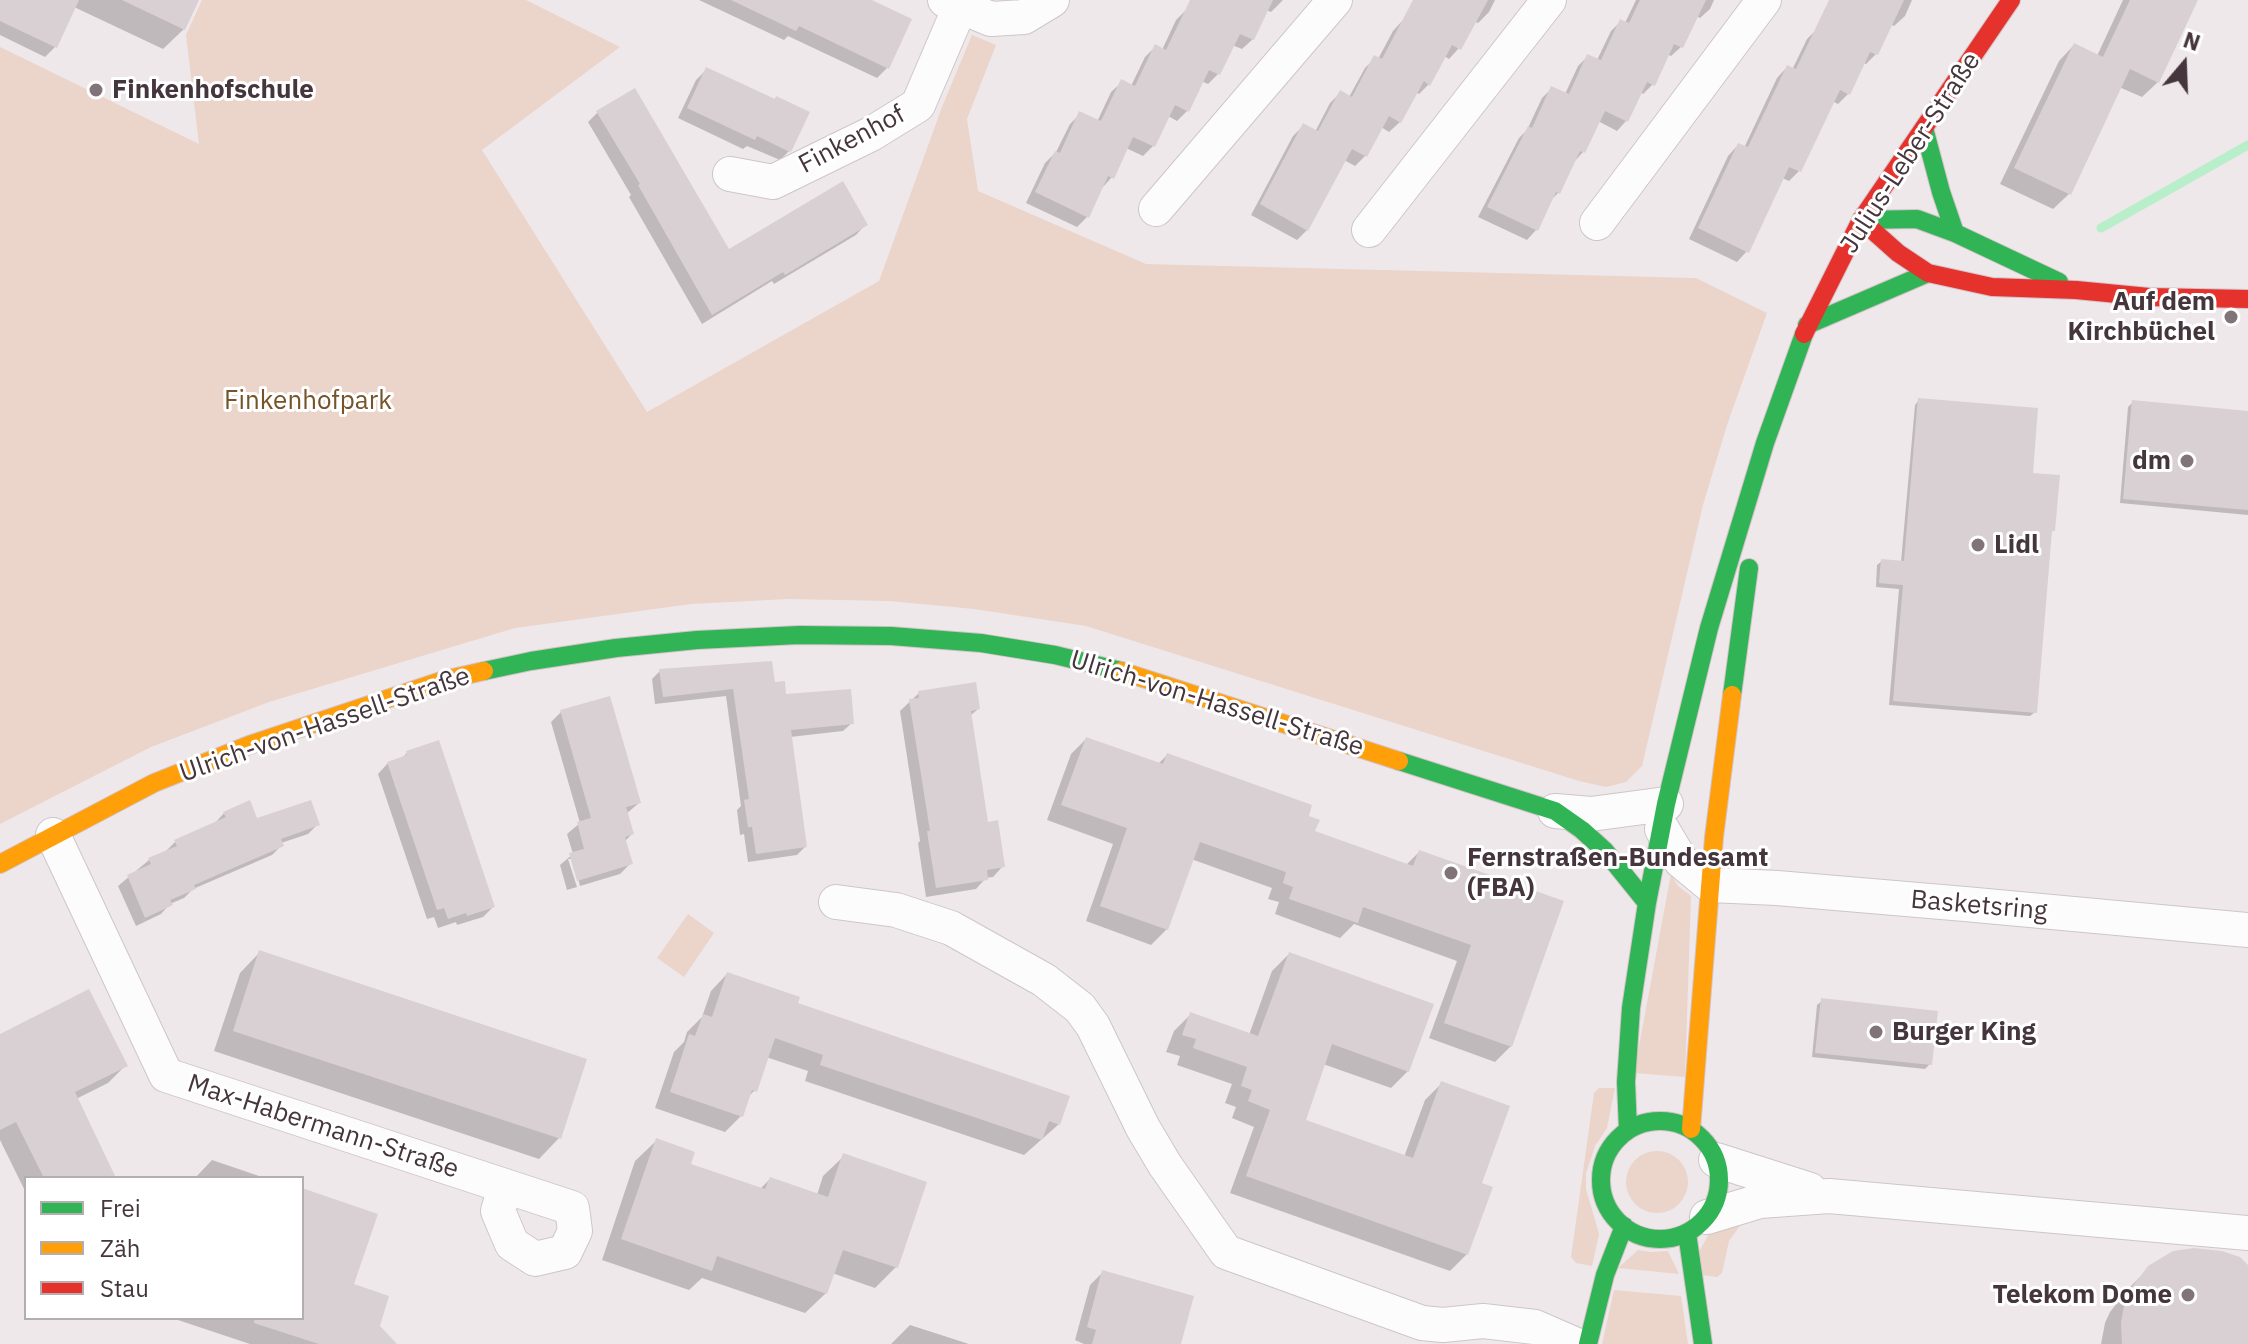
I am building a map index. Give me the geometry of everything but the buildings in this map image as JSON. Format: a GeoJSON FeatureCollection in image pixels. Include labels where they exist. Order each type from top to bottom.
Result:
{"type":"FeatureCollection","features":[{"type":"Feature","properties":{"kind":"street"},"geometry":{"type":"LineString","coordinates":[[965,8],[1024,17],[1052,0]]}},
{"type":"Feature","properties":{"kind":"street"},"geometry":{"type":"LineString","coordinates":[[1156,209],[1335,0]]}},
{"type":"Feature","properties":{"kind":"street"},"geometry":{"type":"LineString","coordinates":[[1369,230],[1549,0]]}},
{"type":"Feature","properties":{"kind":"street"},"geometry":{"type":"LineString","coordinates":[[1597,223],[1764,0]]}},
{"type":"Feature","properties":{"kind":"street","name":"Julius-Leber-Straße"},"geometry":{"type":"LineString","coordinates":[[1628,1130],[1626,1082],[1631,1008],[1664,816],[1709,628],[1765,443],[1807,325],[1861,220],[2011,0]]}},
{"type":"Feature","properties":{"kind":"street","name":"Finkenhof"},"geometry":{"type":"LineString","coordinates":[[730,174],[773,182],[871,134],[918,105],[965,8]]}},
{"type":"Feature","properties":{"kind":"street"},"geometry":{"type":"LineString","coordinates":[[1924,128],[1955,233]]}},
{"type":"Feature","properties":{"kind":"street"},"geometry":{"type":"LineString","coordinates":[[1861,220],[1917,219],[1955,233],[2076,290]]}},
{"type":"Feature","properties":{"kind":"street"},"geometry":{"type":"LineString","coordinates":[[1861,220],[1898,253],[1928,273],[1992,287],[2149,297],[2248,299]]}},
{"type":"Feature","properties":{"kind":"street"},"geometry":{"type":"LineString","coordinates":[[1807,325],[1928,273]]}},
{"type":"Feature","properties":{"kind":"street","name":"Julius-Leber-Straße"},"geometry":{"type":"LineString","coordinates":[[1691,1129],[1714,837],[1765,443]]}},
{"type":"Feature","properties":{"kind":"street","name":"Ulrich-von-Hassell-Straße"},"geometry":{"type":"LineString","coordinates":[[0,864],[154,783],[249,745],[444,680],[531,661],[616,648],[697,640],[830,635],[981,643],[1055,655],[1136,675],[1555,811],[1664,816]]}},
{"type":"Feature","properties":{"kind":"street","name":"Ulrich-von-Hassell-Straße"},"geometry":{"type":"LineString","coordinates":[[1555,811],[1605,851],[1647,903]]}},
{"type":"Feature","properties":{"kind":"street"},"geometry":{"type":"LineString","coordinates":[[1664,816],[1681,861],[1710,885]]}},
{"type":"Feature","properties":{"kind":"street","name":"Max-Habermann-Straße"},"geometry":{"type":"LineString","coordinates":[[53,835],[166,1075],[505,1186]]}},
{"type":"Feature","properties":{"kind":"street","name":"Basketsring"},"geometry":{"type":"LineString","coordinates":[[1710,885],[1777,888],[2248,930]]}},
{"type":"Feature","properties":{"kind":"street"},"geometry":{"type":"LineString","coordinates":[[836,902],[896,910],[951,928],[1044,980],[1080,1008],[1093,1026],[1143,1128],[1165,1165],[1226,1252],[1422,1323],[1443,1325],[1483,1321],[1535,1327],[1574,1344]]}},
{"type":"Feature","properties":{"kind":"street"},"geometry":{"type":"LineString","coordinates":[[1703,1344],[1697,1225],[1716,1199],[1720,1179],[1716,1160],[1706,1142],[1691,1129],[1675,1122],[1643,1123],[1628,1130],[1614,1143],[1605,1159],[1601,1177],[1603,1195],[1611,1212],[1624,1226],[1654,1238],[1671,1238],[1697,1225],[1760,1201],[1829,1196],[2248,1233]]}},
{"type":"Feature","properties":{"kind":"street"},"geometry":{"type":"LineString","coordinates":[[1716,1160],[1829,1196]]}},
{"type":"Feature","properties":{"kind":"street"},"geometry":{"type":"LineString","coordinates":[[1588,1344],[1605,1275],[1624,1226]]}},
{"type":"Feature","properties":{"kind":"green space","name":"Finkenhofpark"},"geometry":{"type":"Polygon","coordinates":[[[202,0],[526,0],[620,47],[482,150],[647,412],[879,281],[942,107],[972,35],[996,45],[967,119],[978,191],[1146,264],[1696,278],[1767,313],[1727,425],[1703,505],[1642,766],[1626,782],[1606,787],[1579,781],[1086,626],[974,609],[889,601],[788,599],[691,604],[515,628],[269,702],[151,747],[0,824],[0,47],[199,144],[186,35],[202,0]]]}},
{"type":"Feature","properties":{"kind":"green space"},"geometry":{"type":"Polygon","coordinates":[[[1671,874],[1678,886],[1691,896],[1685,1077],[1634,1073],[1671,874]]]}},
{"type":"Feature","properties":{"kind":"green space"},"geometry":{"type":"Polygon","coordinates":[[[688,914],[714,933],[684,977],[657,958],[688,914]]]}},
{"type":"Feature","properties":{"kind":"green space"},"geometry":{"type":"Polygon","coordinates":[[[1599,1088],[1615,1088],[1607,1128],[1595,1146],[1586,1173],[1586,1189],[1599,1234],[1592,1266],[1576,1263],[1571,1257],[1594,1093],[1599,1088]]]}},
{"type":"Feature","properties":{"kind":"green space"},"geometry":{"type":"Polygon","coordinates":[[[1651,1151],[1663,1151],[1679,1160],[1686,1170],[1686,1194],[1679,1204],[1663,1213],[1651,1213],[1631,1199],[1626,1188],[1626,1176],[1640,1156],[1651,1151]]]}},
{"type":"Feature","properties":{"kind":"green space"},"geometry":{"type":"Polygon","coordinates":[[[1744,1220],[1729,1241],[1722,1273],[1717,1277],[1701,1275],[1700,1250],[1710,1232],[1744,1220]]]}},
{"type":"Feature","properties":{"kind":"green space"},"geometry":{"type":"Polygon","coordinates":[[[1638,1250],[1668,1251],[1679,1274],[1618,1268],[1638,1250]]]}},
{"type":"Feature","properties":{"kind":"green space"},"geometry":{"type":"Polygon","coordinates":[[[1614,1290],[1681,1296],[1688,1344],[1602,1344],[1614,1290]]]}},
{"type":"Feature","properties":{"kind":"waterway"},"geometry":{"type":"LineString","coordinates":[[2101,228],[2248,145]]}},
{"type":"Feature","properties":{"kind":"traffic: fast"},"geometry":{"type":"LineString","coordinates":[[1924,128],[1955,233]]}},
{"type":"Feature","properties":{"kind":"traffic: fast"},"geometry":{"type":"LineString","coordinates":[[1861,220],[1917,219],[1955,233],[2059,282]]}},
{"type":"Feature","properties":{"kind":"traffic: fast"},"geometry":{"type":"LineString","coordinates":[[1807,325],[1928,273]]}},
{"type":"Feature","properties":{"kind":"traffic: fast"},"geometry":{"type":"LineString","coordinates":[[1628,1130],[1626,1082],[1631,1008],[1666,804],[1709,628],[1765,443],[1804,334]]}},
{"type":"Feature","properties":{"kind":"traffic: fast"},"geometry":{"type":"LineString","coordinates":[[1732,695],[1749,568]]}},
{"type":"Feature","properties":{"kind":"traffic: fast"},"geometry":{"type":"LineString","coordinates":[[484,671],[616,648],[799,635],[891,636],[981,643],[1055,655],[1121,671]]}},
{"type":"Feature","properties":{"kind":"traffic: fast"},"geometry":{"type":"LineString","coordinates":[[1399,761],[1555,811],[1605,851],[1647,903]]}},
{"type":"Feature","properties":{"kind":"traffic: fast"},"geometry":{"type":"LineString","coordinates":[[1660,1121],[1682,1126],[1702,1138],[1714,1158],[1719,1180],[1714,1202],[1702,1222],[1682,1234],[1660,1239],[1638,1234],[1618,1222],[1606,1202],[1601,1180],[1606,1158],[1618,1138],[1638,1126],[1660,1121]]}},
{"type":"Feature","properties":{"kind":"traffic: fast"},"geometry":{"type":"LineString","coordinates":[[1588,1344],[1605,1275],[1624,1226]]}},
{"type":"Feature","properties":{"kind":"traffic: fast"},"geometry":{"type":"LineString","coordinates":[[1687,1233],[1703,1344]]}},
{"type":"Feature","properties":{"kind":"traffic: slow"},"geometry":{"type":"LineString","coordinates":[[0,864],[154,783],[249,745],[444,680],[484,671]]}},
{"type":"Feature","properties":{"kind":"traffic: slow"},"geometry":{"type":"LineString","coordinates":[[1121,671],[1399,761]]}},
{"type":"Feature","properties":{"kind":"traffic: slow"},"geometry":{"type":"LineString","coordinates":[[1691,1129],[1714,837],[1732,695]]}},
{"type":"Feature","properties":{"kind":"traffic: jam"},"geometry":{"type":"LineString","coordinates":[[1804,334],[1861,220],[2011,0]]}},
{"type":"Feature","properties":{"kind":"traffic: jam"},"geometry":{"type":"LineString","coordinates":[[1861,220],[1898,253],[1928,273],[1992,287],[2149,297],[2248,299]]}},
{"type":"Feature","properties":{"kind":"place","name":"Finkenhofschule"},"geometry":{"type":"Point","coordinates":[96,90]}},
{"type":"Feature","properties":{"kind":"place","name":"Auf dem Kirchbüchel"},"geometry":{"type":"Point","coordinates":[2231,317]}},
{"type":"Feature","properties":{"kind":"place","name":"dm"},"geometry":{"type":"Point","coordinates":[2187,461]}},
{"type":"Feature","properties":{"kind":"place","name":"Lidl"},"geometry":{"type":"Point","coordinates":[1978,545]}},
{"type":"Feature","properties":{"kind":"place","name":"Fernstraßen-Bundesamt (FBA)"},"geometry":{"type":"Point","coordinates":[1451,873]}},
{"type":"Feature","properties":{"kind":"place","name":"Burger King"},"geometry":{"type":"Point","coordinates":[1876,1032]}},
{"type":"Feature","properties":{"kind":"place","name":"Telekom Dome"},"geometry":{"type":"Point","coordinates":[2188,1295]}}]}
